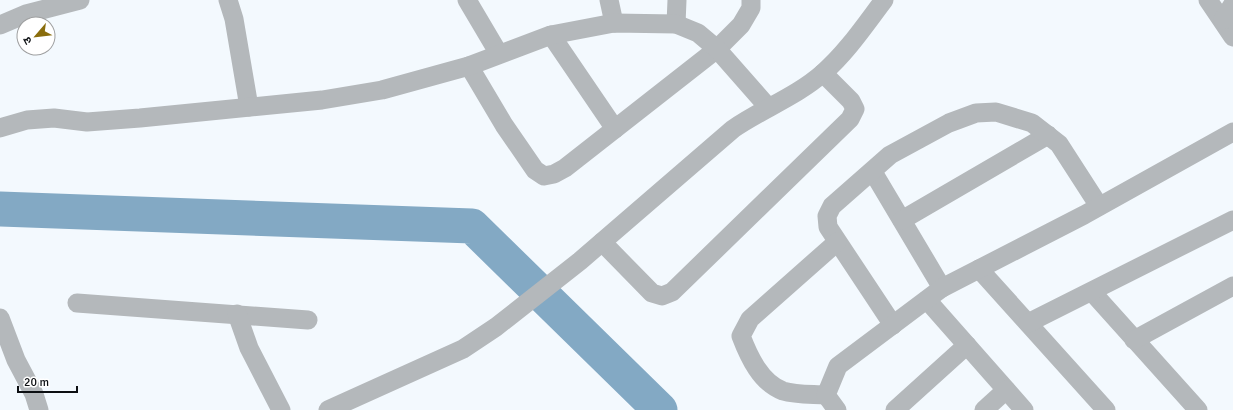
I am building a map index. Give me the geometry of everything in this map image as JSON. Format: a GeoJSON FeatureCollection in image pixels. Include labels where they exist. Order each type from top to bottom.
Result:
{"type":"FeatureCollection","features":[{"type":"Feature","properties":{"kind":"street"},"geometry":{"type":"LineString","coordinates":[[0,25],[26,14],[80,0]]}},
{"type":"Feature","properties":{"kind":"street"},"geometry":{"type":"LineString","coordinates":[[228,0],[234,19],[249,107]]}},
{"type":"Feature","properties":{"kind":"street"},"geometry":{"type":"LineString","coordinates":[[467,0],[499,54]]}},
{"type":"Feature","properties":{"kind":"street"},"geometry":{"type":"LineString","coordinates":[[609,0],[614,23]]}},
{"type":"Feature","properties":{"kind":"street"},"geometry":{"type":"LineString","coordinates":[[676,24],[677,0]]}},
{"type":"Feature","properties":{"kind":"street"},"geometry":{"type":"LineString","coordinates":[[469,66],[504,124],[535,170],[544,176],[554,174],[565,168],[717,49],[741,25],[751,8],[751,0]]}},
{"type":"Feature","properties":{"kind":"street"},"geometry":{"type":"LineString","coordinates":[[328,410],[463,349],[496,327],[580,261],[733,129],[794,93],[823,73],[850,44],[884,0]]}},
{"type":"Feature","properties":{"kind":"street"},"geometry":{"type":"LineString","coordinates":[[1208,0],[1233,37]]}},
{"type":"Feature","properties":{"kind":"street"},"geometry":{"type":"LineString","coordinates":[[1222,20],[1233,4]]}},
{"type":"Feature","properties":{"kind":"street"},"geometry":{"type":"LineString","coordinates":[[0,128],[27,120],[54,118],[87,122],[322,100],[382,90],[469,66],[551,35],[614,23],[676,24],[698,33],[717,49],[768,107]]}},
{"type":"Feature","properties":{"kind":"street"},"geometry":{"type":"LineString","coordinates":[[551,35],[615,129]]}},
{"type":"Feature","properties":{"kind":"street"},"geometry":{"type":"LineString","coordinates":[[602,242],[652,293],[662,296],[672,292],[850,119],[855,109],[850,101],[823,73]]}},
{"type":"Feature","properties":{"kind":"street"},"geometry":{"type":"LineString","coordinates":[[893,325],[837,242],[828,227],[827,216],[832,206],[873,172],[890,155],[949,123],[976,113],[996,112],[1032,123],[1059,144],[1099,206]]}},
{"type":"Feature","properties":{"kind":"street"},"geometry":{"type":"LineString","coordinates":[[826,395],[838,366],[942,288],[1099,206],[1233,132]]}},
{"type":"Feature","properties":{"kind":"street"},"geometry":{"type":"LineString","coordinates":[[902,220],[1048,135]]}},
{"type":"Feature","properties":{"kind":"street"},"geometry":{"type":"LineString","coordinates":[[873,172],[942,288]]}},
{"type":"Feature","properties":{"kind":"street"},"geometry":{"type":"LineString","coordinates":[[1028,323],[1233,220]]}},
{"type":"Feature","properties":{"kind":"street"},"geometry":{"type":"LineString","coordinates":[[837,242],[750,319],[742,336],[747,352],[769,385],[784,391],[826,395],[837,410]]}},
{"type":"Feature","properties":{"kind":"street"},"geometry":{"type":"LineString","coordinates":[[979,269],[1106,410]]}},
{"type":"Feature","properties":{"kind":"street"},"geometry":{"type":"LineString","coordinates":[[1134,340],[1233,286]]}},
{"type":"Feature","properties":{"kind":"street"},"geometry":{"type":"LineString","coordinates":[[1092,292],[1198,410]]}},
{"type":"Feature","properties":{"kind":"street"},"geometry":{"type":"LineString","coordinates":[[927,300],[1024,410]]}},
{"type":"Feature","properties":{"kind":"street"},"geometry":{"type":"LineString","coordinates":[[77,303],[308,320]]}},
{"type":"Feature","properties":{"kind":"street"},"geometry":{"type":"LineString","coordinates":[[237,314],[249,348],[281,410]]}},
{"type":"Feature","properties":{"kind":"street"},"geometry":{"type":"LineString","coordinates":[[0,318],[16,360],[34,394],[39,410]]}},
{"type":"Feature","properties":{"kind":"street"},"geometry":{"type":"LineString","coordinates":[[895,410],[967,345]]}},
{"type":"Feature","properties":{"kind":"street"},"geometry":{"type":"LineString","coordinates":[[984,410],[1006,390]]}},
{"type":"Feature","properties":{"kind":"waterway"},"geometry":{"type":"LineString","coordinates":[[0,209],[472,226],[660,410]]}}]}
